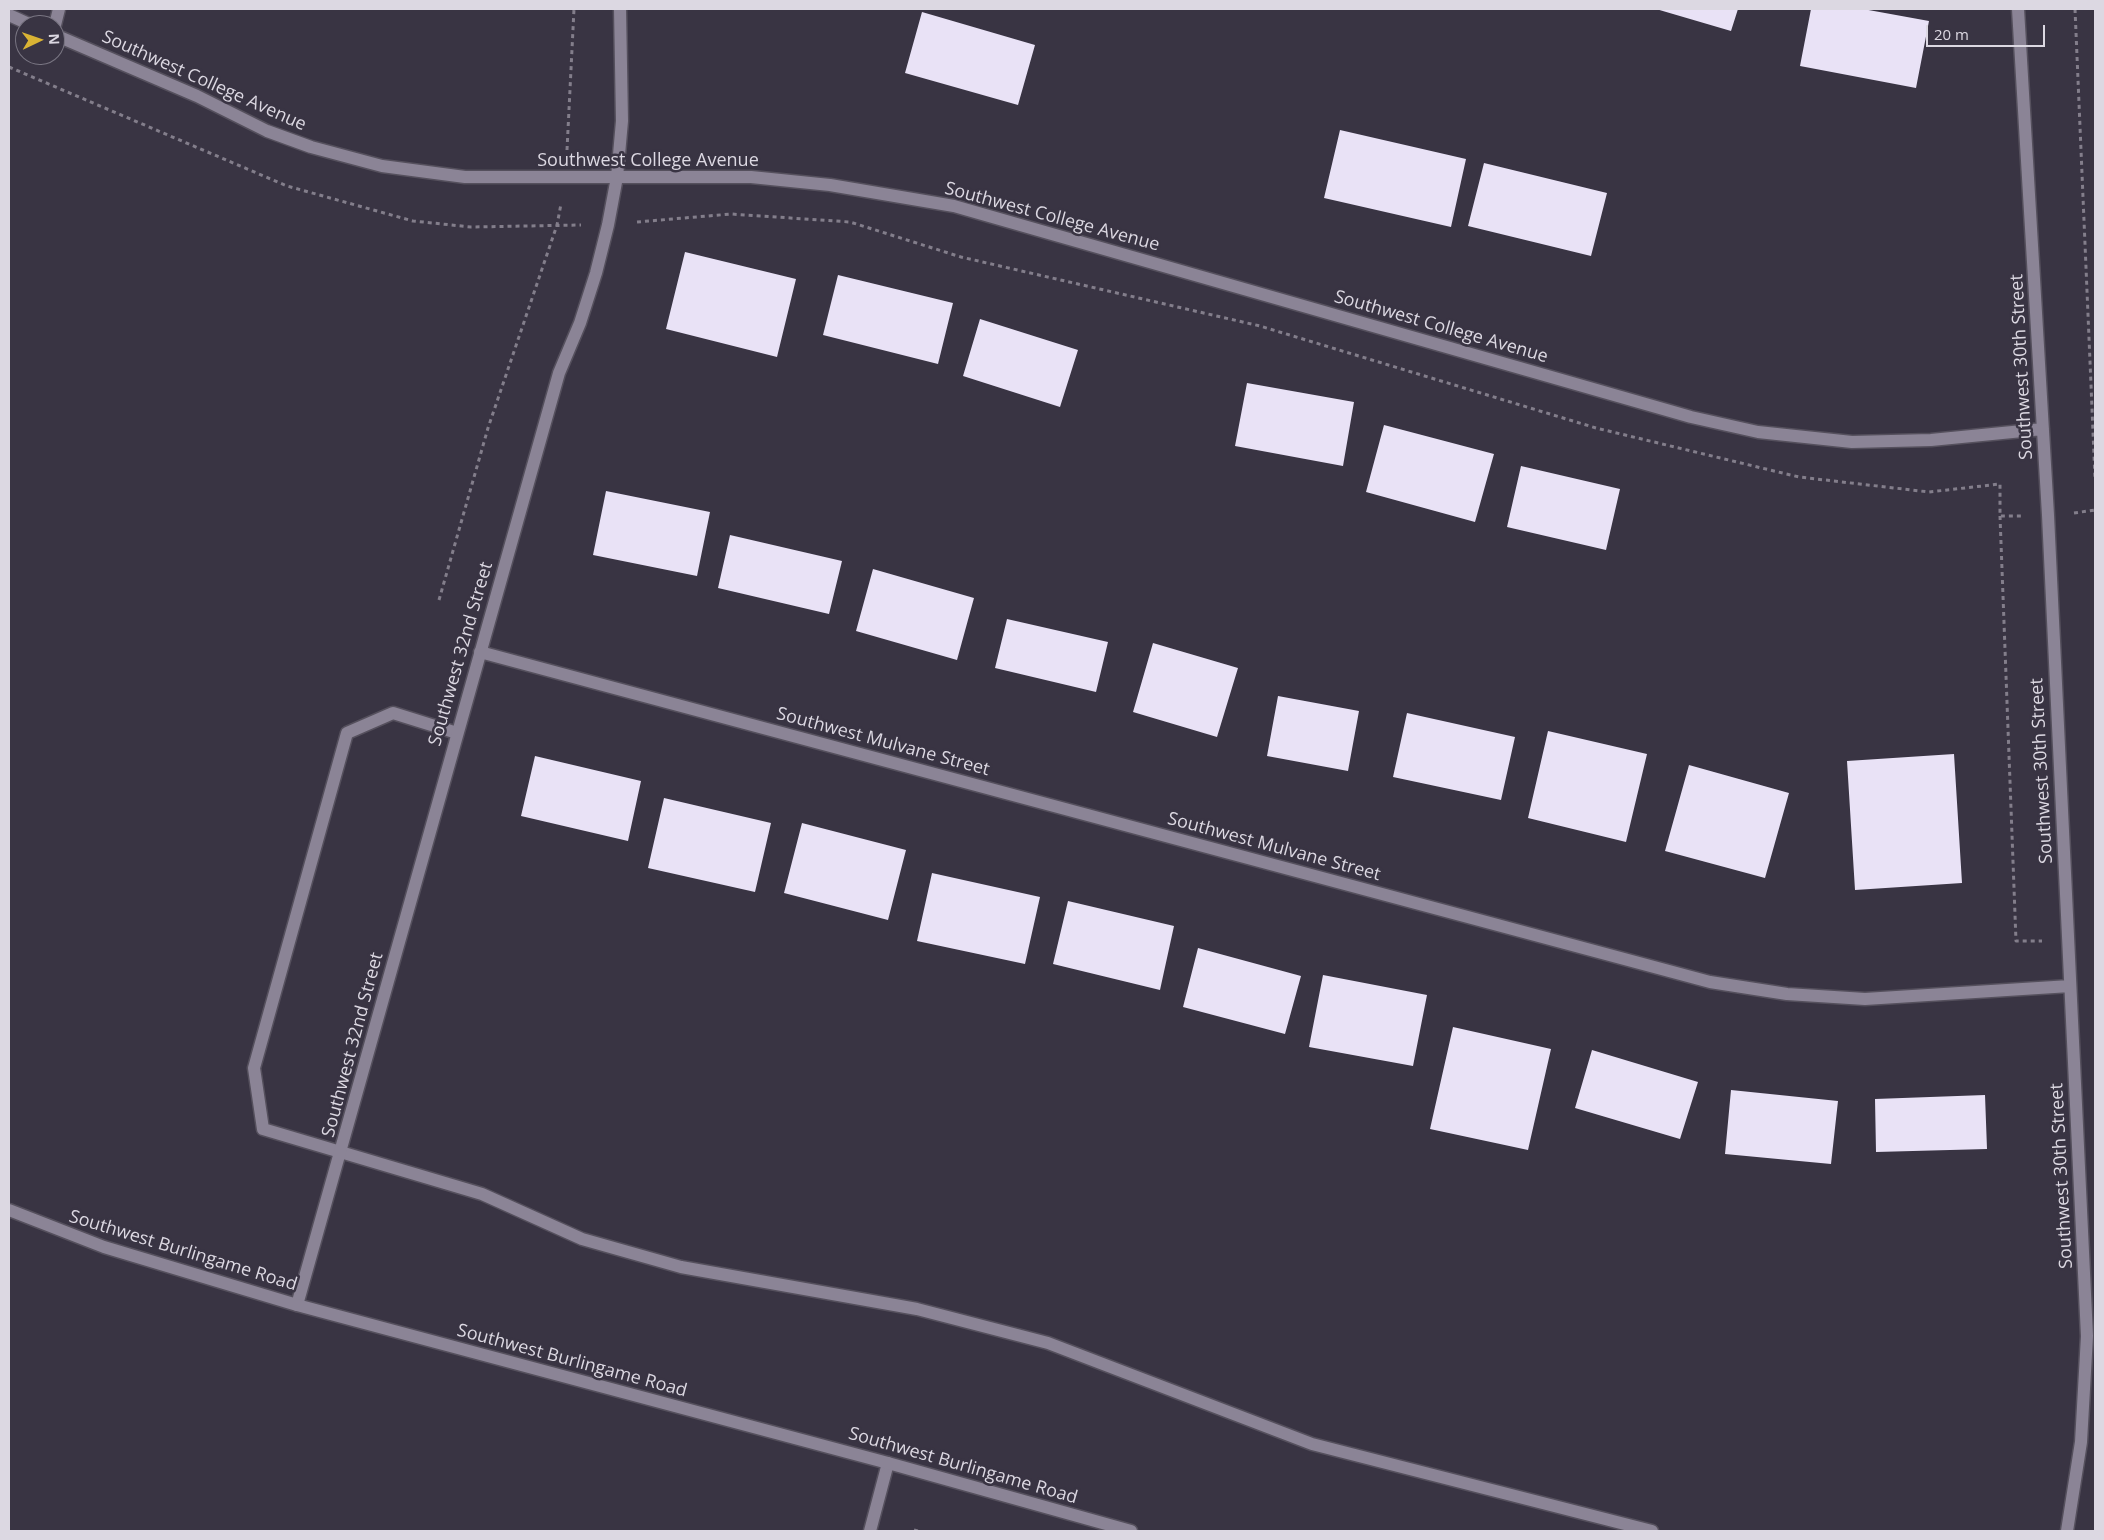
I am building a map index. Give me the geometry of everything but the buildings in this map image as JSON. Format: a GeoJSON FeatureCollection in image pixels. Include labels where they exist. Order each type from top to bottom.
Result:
{"type":"FeatureCollection","features":[{"type":"Feature","properties":{"kind":"street","name":"Southwest 32nd Street"},"geometry":{"type":"LineString","coordinates":[[297,1305],[342,1152],[559,373],[580,323],[596,273],[608,225],[617,177],[622,121],[620,9]]}},
{"type":"Feature","properties":{"kind":"street","name":"Southwest 30th Street"},"geometry":{"type":"LineString","coordinates":[[2018,9],[2048,515],[2087,1336],[2081,1442],[2067,1531]]}},
{"type":"Feature","properties":{"kind":"street","name":"Southwest College Avenue"},"geometry":{"type":"LineString","coordinates":[[65,39],[197,96],[268,131],[311,147],[382,166],[466,177],[750,177],[830,185],[954,206],[1691,417],[1758,432],[1852,442],[1931,440],[2043,429]]}},
{"type":"Feature","properties":{"kind":"street","name":"Southwest Mulvane Street"},"geometry":{"type":"LineString","coordinates":[[480,652],[1710,982],[1787,994],[1865,999],[2070,986]]}},
{"type":"Feature","properties":{"kind":"street"},"geometry":{"type":"LineString","coordinates":[[458,733],[393,713],[347,733],[254,1068],[263,1129],[482,1194],[582,1239],[681,1267],[917,1309],[1048,1343],[1312,1444],[1652,1531]]}},
{"type":"Feature","properties":{"kind":"street","name":"Southwest Burlingame Road"},"geometry":{"type":"LineString","coordinates":[[9,1210],[104,1247],[297,1305],[888,1463],[1131,1531]]}},
{"type":"Feature","properties":{"kind":"street"},"geometry":{"type":"LineString","coordinates":[[870,1531],[888,1463]]}},
{"type":"Feature","properties":{"kind":"path"},"geometry":{"type":"LineString","coordinates":[[439,600],[488,428],[557,225],[566,177],[574,9]]}},
{"type":"Feature","properties":{"kind":"path"},"geometry":{"type":"LineString","coordinates":[[2075,9],[2095,479]]}},
{"type":"Feature","properties":{"kind":"path"},"geometry":{"type":"LineString","coordinates":[[9,67],[287,186],[413,221],[471,227],[608,225],[730,214],[850,222],[961,257],[1260,326],[1596,428],[1799,477],[1929,492],[2000,484],[2016,941],[2068,941]]}},
{"type":"Feature","properties":{"kind":"path"},"geometry":{"type":"LineString","coordinates":[[2000,516],[2048,515],[2095,510]]}}]}
